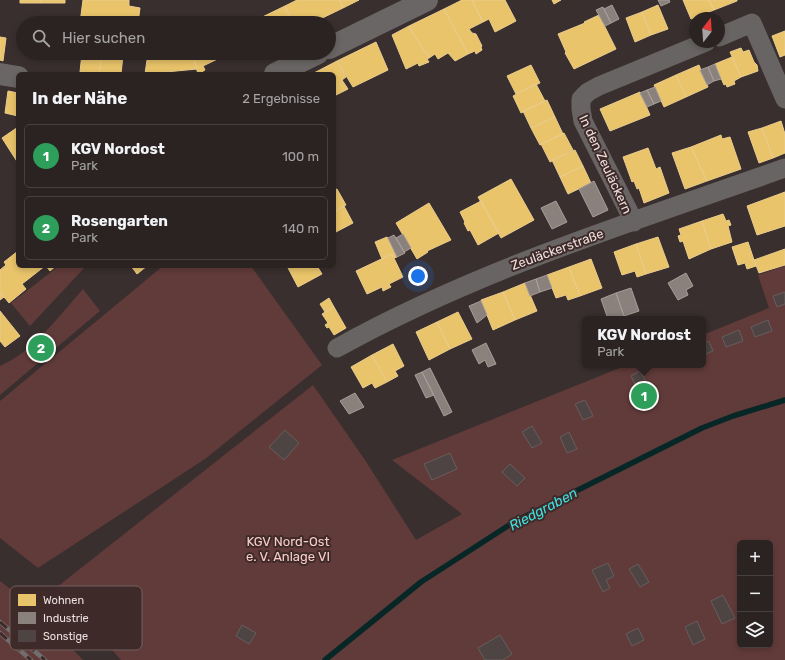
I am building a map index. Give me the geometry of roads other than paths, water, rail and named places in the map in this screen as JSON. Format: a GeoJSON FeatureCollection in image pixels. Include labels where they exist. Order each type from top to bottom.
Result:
{"type":"FeatureCollection","features":[{"type":"Feature","properties":{"kind":"main road"},"geometry":{"type":"LineString","coordinates":[[336,45],[427,0]]}},
{"type":"Feature","properties":{"kind":"main road"},"geometry":{"type":"LineString","coordinates":[[279,72],[304,60]]}},
{"type":"Feature","properties":{"kind":"main road"},"geometry":{"type":"LineString","coordinates":[[0,74],[16,77]]}},
{"type":"Feature","properties":{"kind":"street"},"geometry":{"type":"LineString","coordinates":[[725,34],[752,23],[785,99]]}},
{"type":"Feature","properties":{"kind":"street","name":"In den Zeuläckern"},"geometry":{"type":"LineString","coordinates":[[634,222],[583,121],[581,99],[588,92],[598,86],[691,48]]}},
{"type":"Feature","properties":{"kind":"street","name":"Zeuläckerstraße"},"geometry":{"type":"LineString","coordinates":[[337,348],[429,301],[499,270],[561,246],[634,222],[785,168]]}},
{"type":"Feature","properties":{"kind":"waterway","name":"Riedgraben"},"geometry":{"type":"LineString","coordinates":[[325,660],[421,582],[514,522],[702,428],[733,416],[785,400]]}},
{"type":"Feature","properties":{"kind":"railway"},"geometry":{"type":"LineString","coordinates":[[0,622],[10,630]]}},
{"type":"Feature","properties":{"kind":"railway"},"geometry":{"type":"LineString","coordinates":[[0,633],[10,642]]}},
{"type":"Feature","properties":{"kind":"railway"},"geometry":{"type":"LineString","coordinates":[[20,650],[31,660]]}},
{"type":"Feature","properties":{"kind":"railway"},"geometry":{"type":"LineString","coordinates":[[33,650],[45,660]]}},
{"type":"Feature","properties":{"kind":"place","name":"Rosengarten"},"geometry":{"type":"Point","coordinates":[41,348]}},
{"type":"Feature","properties":{"kind":"place","name":"KGV Nordost"},"geometry":{"type":"Point","coordinates":[644,396]}},
{"type":"Feature","properties":{"kind":"park label","name":"KGV Nord-Ost e. V. Anlage VI"},"geometry":{"type":"Point","coordinates":[288,548]}}]}
